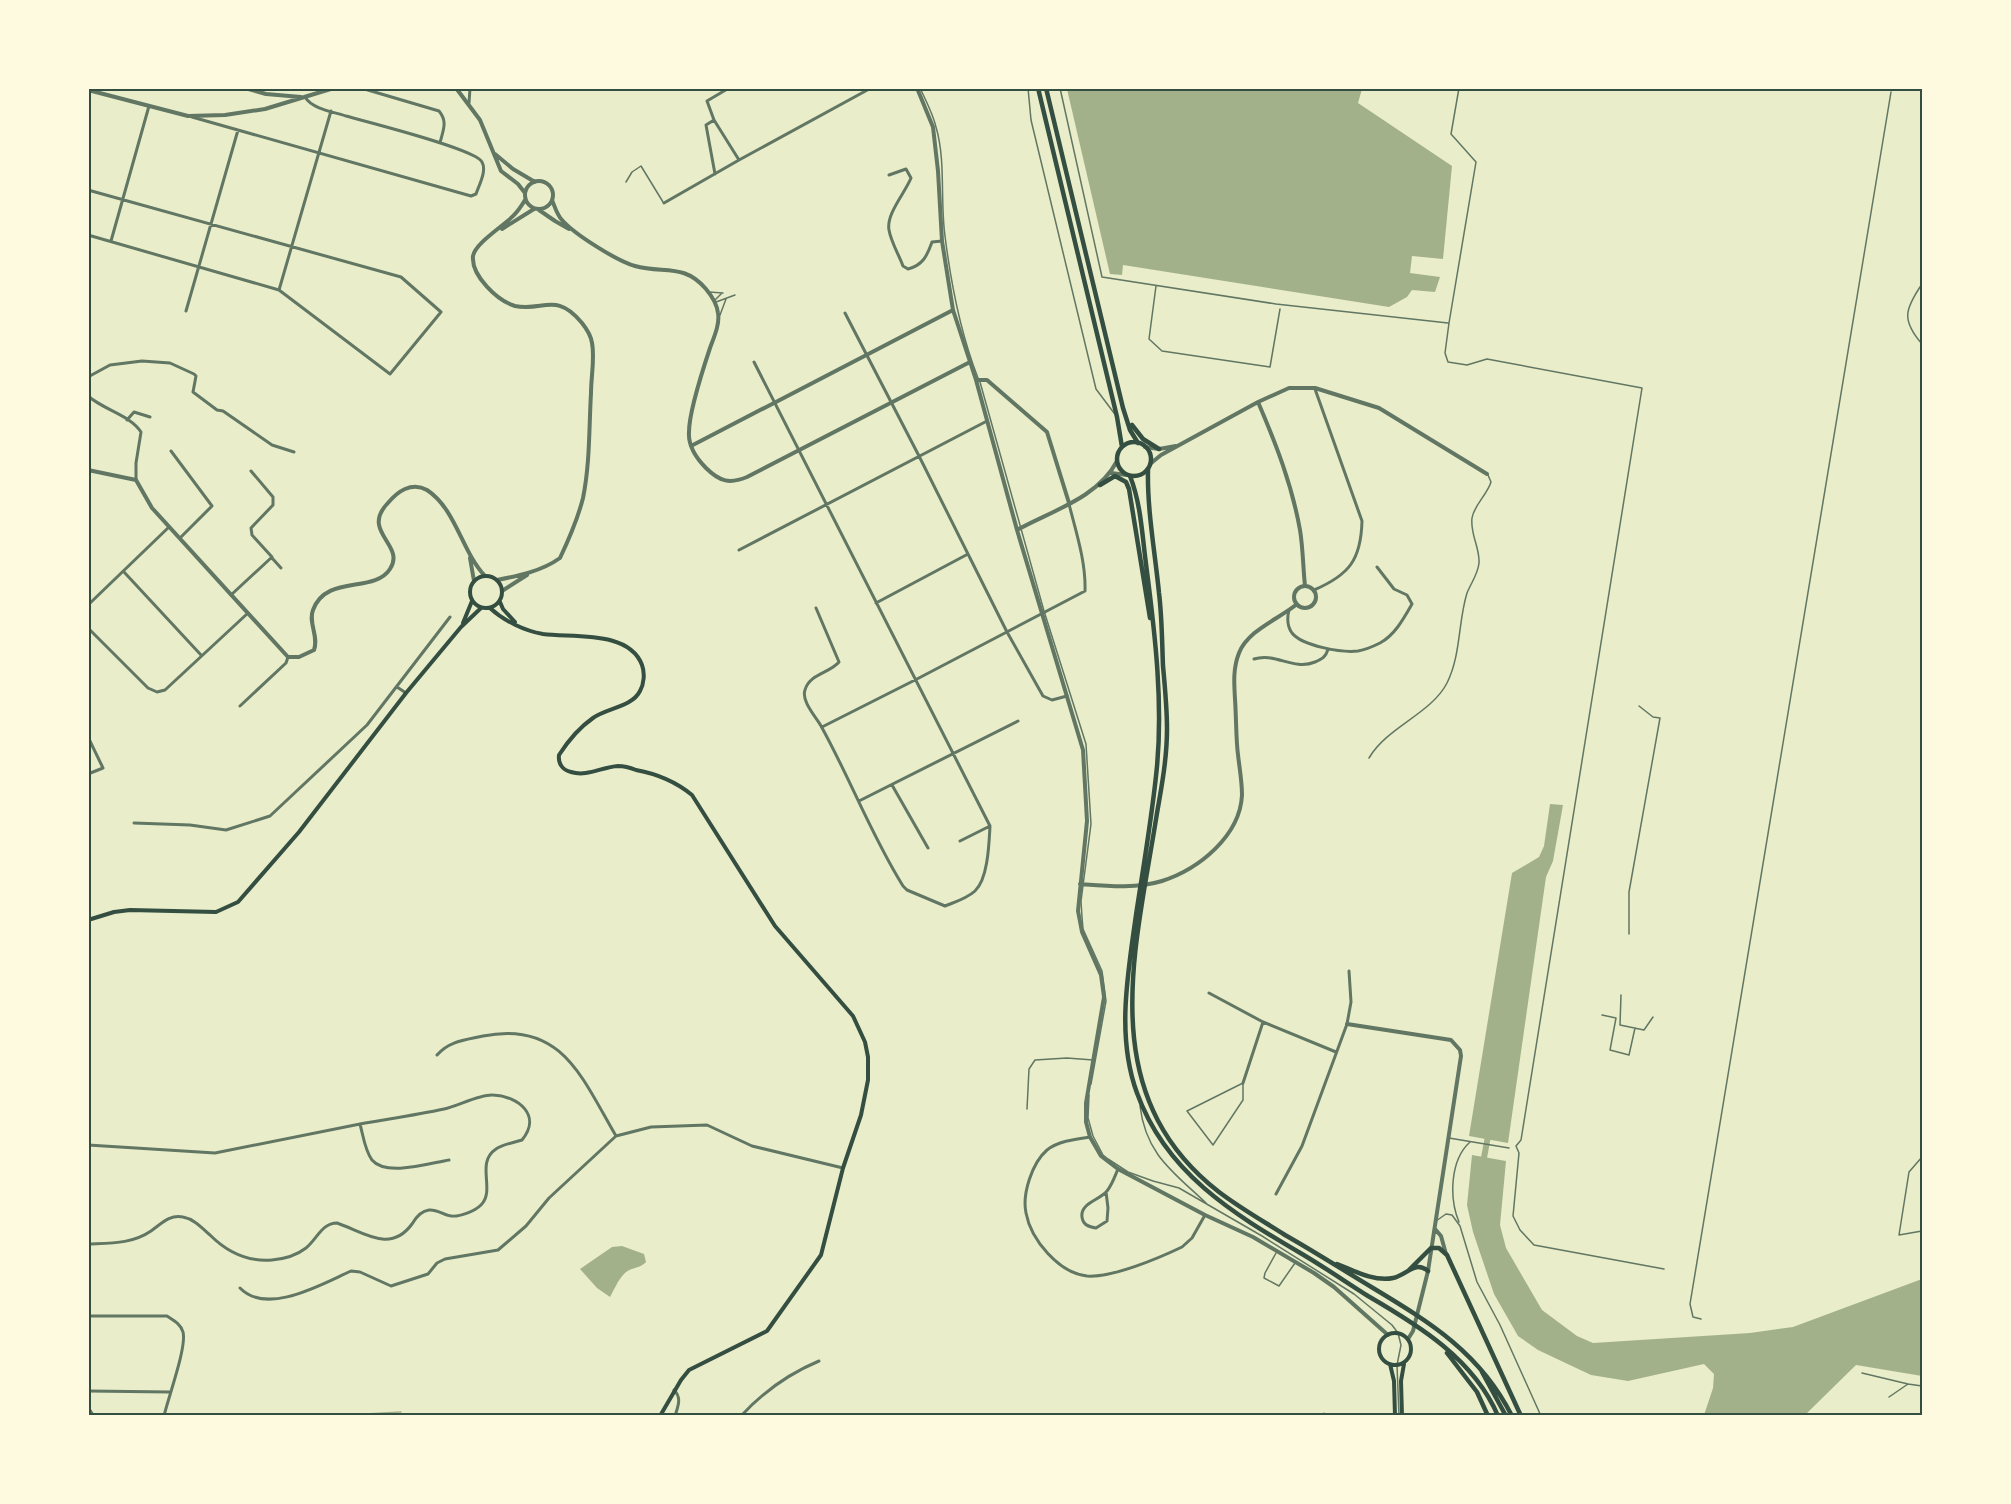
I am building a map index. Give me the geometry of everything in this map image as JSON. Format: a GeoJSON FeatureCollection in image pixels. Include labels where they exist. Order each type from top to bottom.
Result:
{"type":"FeatureCollection","features":[{"type":"Feature","properties":{"kind":"main road"},"geometry":{"type":"LineString","coordinates":[[1038,88],[1117,417],[1122,447]]}},
{"type":"Feature","properties":{"kind":"main road"},"geometry":{"type":"LineString","coordinates":[[1046,88],[1123,408],[1130,430],[1138,443],[1145,447],[1150,455],[1147,490],[1160,597],[1167,728],[1165,763],[1138,933],[1131,1010],[1135,1054],[1141,1081],[1151,1108],[1165,1133],[1189,1165],[1220,1193],[1432,1324],[1464,1349],[1476,1362],[1503,1397],[1512,1416]]}},
{"type":"Feature","properties":{"kind":"main road"},"geometry":{"type":"LineString","coordinates":[[1123,408],[1133,429],[1143,439],[1158,448]]}},
{"type":"Feature","properties":{"kind":"main road"},"geometry":{"type":"LineString","coordinates":[[1138,443],[1130,443],[1122,447],[1117,461],[1120,469],[1128,475],[1137,494],[1153,632],[1159,745],[1125,1011],[1127,1044],[1136,1092],[1167,1148],[1203,1189],[1247,1221],[1427,1332],[1481,1387],[1498,1416]]}},
{"type":"Feature","properties":{"kind":"main road"},"geometry":{"type":"LineString","coordinates":[[1128,475],[1140,475],[1149,466]]}},
{"type":"Feature","properties":{"kind":"main road"},"geometry":{"type":"LineString","coordinates":[[1100,485],[1114,476],[1126,482],[1130,489],[1153,632]]}},
{"type":"Feature","properties":{"kind":"main road"},"geometry":{"type":"LineString","coordinates":[[461,627],[472,600],[470,591],[474,581],[485,576],[497,580],[502,591],[500,601],[503,609],[517,625]]}},
{"type":"Feature","properties":{"kind":"main road"},"geometry":{"type":"LineString","coordinates":[[472,600],[481,608],[490,608],[500,601]]}},
{"type":"Feature","properties":{"kind":"main road"},"geometry":{"type":"LineString","coordinates":[[88,920],[130,910],[216,912],[238,902],[299,832],[406,693],[461,627],[481,608]]}},
{"type":"Feature","properties":{"kind":"main road"},"geometry":{"type":"LineString","coordinates":[[490,608],[517,625],[542,634],[588,637],[621,643],[629,647],[643,669],[643,684],[636,697],[594,717],[584,725],[565,746],[558,761],[567,771],[575,773],[619,766],[655,773],[676,782],[692,795],[775,926],[853,1016],[865,1042],[868,1057],[868,1080],[861,1115],[843,1168],[821,1255],[767,1330],[694,1367],[685,1374],[660,1416]]}},
{"type":"Feature","properties":{"kind":"main road"},"geometry":{"type":"LineString","coordinates":[[1408,1271],[1431,1248],[1439,1248],[1447,1255],[1521,1416]]}},
{"type":"Feature","properties":{"kind":"main road"},"geometry":{"type":"LineString","coordinates":[[1324,1258],[1384,1279],[1396,1278],[1417,1266],[1428,1271]]}},
{"type":"Feature","properties":{"kind":"main road"},"geometry":{"type":"LineString","coordinates":[[1399,1416],[1404,1363],[1412,1350],[1408,1339],[1398,1334],[1388,1335],[1384,1338],[1380,1348],[1382,1358],[1390,1364],[1404,1363]]}},
{"type":"Feature","properties":{"kind":"main road"},"geometry":{"type":"LineString","coordinates":[[1436,1339],[1477,1392],[1488,1416]]}},
{"type":"Feature","properties":{"kind":"main road"},"geometry":{"type":"LineString","coordinates":[[1476,1362],[1506,1416]]}},
{"type":"Feature","properties":{"kind":"main road"},"geometry":{"type":"LineString","coordinates":[[1390,1364],[1395,1381],[1399,1416]]}},
{"type":"Feature","properties":{"kind":"street"},"geometry":{"type":"LineString","coordinates":[[245,88],[270,95],[305,97]]}},
{"type":"Feature","properties":{"kind":"street"},"geometry":{"type":"LineString","coordinates":[[188,116],[225,115],[265,109],[334,88]]}},
{"type":"Feature","properties":{"kind":"street"},"geometry":{"type":"LineString","coordinates":[[361,88],[439,111],[445,123],[440,143]]}},
{"type":"Feature","properties":{"kind":"street"},"geometry":{"type":"LineString","coordinates":[[469,105],[470,88],[460,91],[469,105],[480,120],[501,171],[517,183],[525,193]]}},
{"type":"Feature","properties":{"kind":"street"},"geometry":{"type":"LineString","coordinates":[[729,88],[707,101],[714,120],[739,160]]}},
{"type":"Feature","properties":{"kind":"street"},"geometry":{"type":"LineString","coordinates":[[664,203],[871,88]]}},
{"type":"Feature","properties":{"kind":"street"},"geometry":{"type":"LineString","coordinates":[[919,88],[933,127],[942,242],[953,310],[977,380],[1083,750],[1087,796],[1086,838],[1078,911],[1080,927],[1101,975],[1104,997],[1086,1103],[1086,1122],[1090,1137],[1101,1156],[1118,1169],[1205,1215],[1253,1237],[1296,1262],[1334,1287],[1388,1335]]}},
{"type":"Feature","properties":{"kind":"street"},"geometry":{"type":"LineString","coordinates":[[88,90],[474,196],[484,170],[483,163],[477,156],[331,111],[308,102],[305,97]]}},
{"type":"Feature","properties":{"kind":"street"},"geometry":{"type":"LineString","coordinates":[[111,241],[149,106]]}},
{"type":"Feature","properties":{"kind":"street"},"geometry":{"type":"LineString","coordinates":[[279,291],[331,111]]}},
{"type":"Feature","properties":{"kind":"street"},"geometry":{"type":"LineString","coordinates":[[714,120],[706,125],[715,174]]}},
{"type":"Feature","properties":{"kind":"street"},"geometry":{"type":"LineString","coordinates":[[186,311],[238,130]]}},
{"type":"Feature","properties":{"kind":"street"},"geometry":{"type":"LineString","coordinates":[[492,151],[507,165],[535,182],[548,184],[561,220],[576,232]]}},
{"type":"Feature","properties":{"kind":"street"},"geometry":{"type":"LineString","coordinates":[[889,175],[906,169],[911,178],[893,210],[888,229],[903,266],[908,269],[918,267],[926,257],[932,242],[942,242]]}},
{"type":"Feature","properties":{"kind":"street"},"geometry":{"type":"LineString","coordinates":[[497,580],[536,570],[560,558],[583,498],[592,343],[582,322],[562,307],[551,303],[524,307],[509,304],[478,275],[473,256],[476,249],[516,213],[525,200],[528,186],[535,182]]}},
{"type":"Feature","properties":{"kind":"street"},"geometry":{"type":"LineString","coordinates":[[88,190],[401,277],[441,312],[390,374],[279,291],[88,235]]}},
{"type":"Feature","properties":{"kind":"street"},"geometry":{"type":"LineString","coordinates":[[525,200],[621,261],[650,270],[672,269],[687,273],[698,280],[708,292],[719,314],[689,432],[691,446],[700,463],[710,472],[729,482],[747,477],[970,362]]}},
{"type":"Feature","properties":{"kind":"street"},"geometry":{"type":"LineString","coordinates":[[490,236],[537,209],[547,207],[552,200]]}},
{"type":"Feature","properties":{"kind":"street"},"geometry":{"type":"LineString","coordinates":[[691,446],[953,310]]}},
{"type":"Feature","properties":{"kind":"street"},"geometry":{"type":"LineString","coordinates":[[844,313],[1007,632],[1037,686],[1047,699],[1067,696]]}},
{"type":"Feature","properties":{"kind":"street"},"geometry":{"type":"LineString","coordinates":[[88,377],[110,365],[142,361],[170,363],[194,374],[196,376],[193,392],[218,410],[223,411],[272,445],[294,452]]}},
{"type":"Feature","properties":{"kind":"street"},"geometry":{"type":"LineString","coordinates":[[754,362],[990,826],[987,862],[977,889],[962,900],[945,906],[907,890],[899,879],[804,696],[805,688],[811,680],[835,667],[839,662],[816,608]]}},
{"type":"Feature","properties":{"kind":"street"},"geometry":{"type":"LineString","coordinates":[[822,727],[1085,591],[1080,547],[1047,432],[987,380],[977,380]]}},
{"type":"Feature","properties":{"kind":"street"},"geometry":{"type":"LineString","coordinates":[[1149,466],[1161,455],[1258,402],[1289,388],[1315,388],[1379,408],[1487,474]]}},
{"type":"Feature","properties":{"kind":"street"},"geometry":{"type":"LineString","coordinates":[[1314,590],[1338,578],[1348,569],[1356,557],[1361,540],[1362,521],[1315,388]]}},
{"type":"Feature","properties":{"kind":"street"},"geometry":{"type":"LineString","coordinates":[[88,396],[99,405],[136,425],[141,432],[136,480],[152,508],[288,657],[299,657],[314,650],[316,638],[311,621],[312,612],[323,595],[348,585],[374,580],[385,575],[390,569],[393,556],[390,546],[379,530],[378,521],[380,512],[406,488],[423,488],[442,506],[469,555],[485,576]]}},
{"type":"Feature","properties":{"kind":"street"},"geometry":{"type":"LineString","coordinates":[[1258,402],[1294,501],[1300,532],[1305,586]]}},
{"type":"Feature","properties":{"kind":"street"},"geometry":{"type":"LineString","coordinates":[[127,420],[134,412],[150,417]]}},
{"type":"Feature","properties":{"kind":"street"},"geometry":{"type":"LineString","coordinates":[[739,550],[987,421]]}},
{"type":"Feature","properties":{"kind":"street"},"geometry":{"type":"LineString","coordinates":[[1145,447],[1179,445]]}},
{"type":"Feature","properties":{"kind":"street"},"geometry":{"type":"LineString","coordinates":[[171,451],[212,506],[180,538]]}},
{"type":"Feature","properties":{"kind":"street"},"geometry":{"type":"LineString","coordinates":[[1019,529],[1100,485],[1117,461]]}},
{"type":"Feature","properties":{"kind":"street"},"geometry":{"type":"LineString","coordinates":[[88,470],[136,480]]}},
{"type":"Feature","properties":{"kind":"street"},"geometry":{"type":"LineString","coordinates":[[251,471],[273,497],[273,505],[251,528],[252,535],[281,568]]}},
{"type":"Feature","properties":{"kind":"street"},"geometry":{"type":"LineString","coordinates":[[1111,472],[1128,475]]}},
{"type":"Feature","properties":{"kind":"street"},"geometry":{"type":"LineString","coordinates":[[88,605],[169,527]]}},
{"type":"Feature","properties":{"kind":"street"},"geometry":{"type":"LineString","coordinates":[[876,603],[968,554]]}},
{"type":"Feature","properties":{"kind":"street"},"geometry":{"type":"LineString","coordinates":[[469,555],[474,581]]}},
{"type":"Feature","properties":{"kind":"street"},"geometry":{"type":"LineString","coordinates":[[231,595],[272,558]]}},
{"type":"Feature","properties":{"kind":"street"},"geometry":{"type":"LineString","coordinates":[[1289,610],[1287,619],[1292,633],[1328,649],[1358,651],[1381,642],[1405,619],[1412,604],[1407,596],[1394,589],[1377,567]]}},
{"type":"Feature","properties":{"kind":"street"},"geometry":{"type":"LineString","coordinates":[[502,591],[536,570]]}},
{"type":"Feature","properties":{"kind":"street"},"geometry":{"type":"LineString","coordinates":[[124,572],[201,655]]}},
{"type":"Feature","properties":{"kind":"street"},"geometry":{"type":"LineString","coordinates":[[1305,586],[1314,590]]}},
{"type":"Feature","properties":{"kind":"street"},"geometry":{"type":"LineString","coordinates":[[1305,586],[1296,591],[1294,598],[1297,604],[1304,607],[1310,606],[1316,597],[1314,590]]}},
{"type":"Feature","properties":{"kind":"street"},"geometry":{"type":"LineString","coordinates":[[1082,885],[1129,886],[1162,881],[1185,871],[1205,858],[1221,842],[1235,823],[1242,796],[1234,673],[1239,652],[1250,636],[1297,604]]}},
{"type":"Feature","properties":{"kind":"street"},"geometry":{"type":"LineString","coordinates":[[88,628],[148,688],[157,692],[165,690],[248,613]]}},
{"type":"Feature","properties":{"kind":"street"},"geometry":{"type":"LineString","coordinates":[[134,823],[190,825],[226,830],[270,816],[367,725],[450,617]]}},
{"type":"Feature","properties":{"kind":"street"},"geometry":{"type":"LineString","coordinates":[[1254,659],[1263,656],[1302,666],[1321,659],[1326,655],[1328,649]]}},
{"type":"Feature","properties":{"kind":"street"},"geometry":{"type":"LineString","coordinates":[[240,706],[286,663],[288,657]]}},
{"type":"Feature","properties":{"kind":"street"},"geometry":{"type":"LineString","coordinates":[[397,687],[406,693]]}},
{"type":"Feature","properties":{"kind":"street"},"geometry":{"type":"LineString","coordinates":[[858,801],[1018,721]]}},
{"type":"Feature","properties":{"kind":"street"},"geometry":{"type":"LineString","coordinates":[[88,737],[103,768],[88,774]]}},
{"type":"Feature","properties":{"kind":"street"},"geometry":{"type":"LineString","coordinates":[[892,784],[928,848]]}},
{"type":"Feature","properties":{"kind":"street"},"geometry":{"type":"LineString","coordinates":[[960,841],[990,826]]}},
{"type":"Feature","properties":{"kind":"street"},"geometry":{"type":"LineString","coordinates":[[1276,1194],[1302,1146],[1347,1024],[1351,1002],[1349,972]]}},
{"type":"Feature","properties":{"kind":"street"},"geometry":{"type":"LineString","coordinates":[[1209,993],[1263,1022],[1336,1052]]}},
{"type":"Feature","properties":{"kind":"street"},"geometry":{"type":"LineString","coordinates":[[1243,1083],[1263,1022]]}},
{"type":"Feature","properties":{"kind":"street"},"geometry":{"type":"LineString","coordinates":[[1347,1024],[1446,1039],[1460,1050],[1461,1056],[1428,1271],[1413,1331],[1408,1339]]}},
{"type":"Feature","properties":{"kind":"street"},"geometry":{"type":"LineString","coordinates":[[437,1054],[444,1046],[455,1042],[494,1034],[518,1033],[536,1036],[555,1046],[568,1061],[594,1098],[616,1136]]}},
{"type":"Feature","properties":{"kind":"street"},"geometry":{"type":"LineString","coordinates":[[88,1145],[215,1153],[444,1109],[492,1095],[520,1104],[530,1118],[527,1133],[522,1140],[503,1145],[490,1154],[485,1168],[486,1195],[483,1203],[459,1216],[426,1210],[417,1216],[402,1235],[393,1239],[376,1238],[346,1226],[331,1223],[324,1227],[304,1250],[283,1258],[258,1260],[232,1253],[192,1220],[177,1216],[162,1222],[140,1238],[126,1242],[88,1244]]}},
{"type":"Feature","properties":{"kind":"street"},"geometry":{"type":"LineString","coordinates":[[360,1124],[368,1153],[373,1161],[382,1167],[392,1169],[449,1160]]}},
{"type":"Feature","properties":{"kind":"street"},"geometry":{"type":"LineString","coordinates":[[240,1288],[248,1296],[272,1300],[285,1298],[351,1271],[360,1272],[391,1286],[428,1274],[437,1263],[445,1259],[498,1250],[526,1226],[549,1198],[616,1136],[651,1127],[707,1125],[752,1146],[843,1168]]}},
{"type":"Feature","properties":{"kind":"street"},"geometry":{"type":"LineString","coordinates":[[1090,1137],[1062,1142],[1047,1150],[1036,1163],[1028,1186],[1025,1202],[1026,1215],[1033,1232],[1060,1264],[1073,1272],[1086,1276],[1107,1275],[1182,1247],[1192,1238],[1205,1215]]}},
{"type":"Feature","properties":{"kind":"street"},"geometry":{"type":"LineString","coordinates":[[1106,1192],[1109,1215],[1107,1221],[1096,1228],[1088,1227],[1082,1221],[1081,1214],[1084,1208],[1106,1192],[1118,1169]]}},
{"type":"Feature","properties":{"kind":"street"},"geometry":{"type":"LineString","coordinates":[[1435,1229],[1441,1236],[1447,1255]]}},
{"type":"Feature","properties":{"kind":"street"},"geometry":{"type":"LineString","coordinates":[[88,1316],[158,1315],[167,1316],[176,1321],[184,1333],[184,1344],[164,1416]]}},
{"type":"Feature","properties":{"kind":"street"},"geometry":{"type":"LineString","coordinates":[[741,1416],[770,1388],[796,1371],[819,1361]]}},
{"type":"Feature","properties":{"kind":"street"},"geometry":{"type":"LineString","coordinates":[[674,1390],[679,1395],[675,1416]]}},
{"type":"Feature","properties":{"kind":"street"},"geometry":{"type":"LineString","coordinates":[[88,1391],[170,1392]]}},
{"type":"Feature","properties":{"kind":"street"},"geometry":{"type":"LineString","coordinates":[[88,1408],[93,1416]]}},
{"type":"Feature","properties":{"kind":"lane"},"geometry":{"type":"LineString","coordinates":[[919,88],[936,126],[940,148],[944,234],[957,309],[1019,529]]}},
{"type":"Feature","properties":{"kind":"lane"},"geometry":{"type":"LineString","coordinates":[[1028,88],[1031,120],[1096,389],[1117,417]]}},
{"type":"Feature","properties":{"kind":"lane"},"geometry":{"type":"LineString","coordinates":[[1060,88],[1102,277],[1276,304],[1449,324]]}},
{"type":"Feature","properties":{"kind":"lane"},"geometry":{"type":"LineString","coordinates":[[1459,88],[1451,134],[1476,162],[1449,324],[1445,353],[1448,362],[1467,365],[1487,358],[1642,388],[1521,1140],[1516,1146],[1519,1153],[1513,1216],[1520,1230],[1534,1245],[1664,1269]]}},
{"type":"Feature","properties":{"kind":"lane"},"geometry":{"type":"LineString","coordinates":[[1701,1319],[1693,1317],[1690,1304],[1891,92]]}},
{"type":"Feature","properties":{"kind":"lane"},"geometry":{"type":"LineString","coordinates":[[626,182],[632,172],[641,166],[664,203]]}},
{"type":"Feature","properties":{"kind":"lane"},"geometry":{"type":"LineString","coordinates":[[1923,284],[1906,315],[1912,333],[1923,344]]}},
{"type":"Feature","properties":{"kind":"lane"},"geometry":{"type":"LineString","coordinates":[[1156,285],[1149,339],[1162,351],[1270,367],[1280,309]]}},
{"type":"Feature","properties":{"kind":"lane"},"geometry":{"type":"LineString","coordinates":[[708,292],[723,292],[714,302]]}},
{"type":"Feature","properties":{"kind":"lane"},"geometry":{"type":"LineString","coordinates":[[714,302],[735,295]]}},
{"type":"Feature","properties":{"kind":"lane"},"geometry":{"type":"LineString","coordinates":[[718,320],[726,299]]}},
{"type":"Feature","properties":{"kind":"lane"},"geometry":{"type":"LineString","coordinates":[[1369,758],[1377,744],[1441,694],[1448,681],[1460,643],[1467,593],[1478,570],[1479,553],[1472,520],[1474,510],[1487,493],[1491,482],[1487,474]]}},
{"type":"Feature","properties":{"kind":"lane"},"geometry":{"type":"LineString","coordinates":[[1043,612],[1087,752],[1091,824],[1082,885],[1083,929],[1102,971],[1106,1001],[1088,1105],[1088,1118],[1093,1136],[1103,1155],[1118,1166],[1153,1181],[1179,1188],[1336,1282],[1385,1318],[1398,1334],[1401,1345],[1397,1365],[1399,1416]]}},
{"type":"Feature","properties":{"kind":"lane"},"geometry":{"type":"LineString","coordinates":[[1629,934],[1629,892],[1660,718],[1653,717],[1639,706]]}},
{"type":"Feature","properties":{"kind":"lane"},"geometry":{"type":"LineString","coordinates":[[1621,995],[1620,1025],[1644,1030],[1653,1017]]}},
{"type":"Feature","properties":{"kind":"lane"},"geometry":{"type":"LineString","coordinates":[[1602,1015],[1620,1018]]}},
{"type":"Feature","properties":{"kind":"lane"},"geometry":{"type":"LineString","coordinates":[[1616,1018],[1610,1050],[1629,1055],[1635,1028]]}},
{"type":"Feature","properties":{"kind":"lane"},"geometry":{"type":"LineString","coordinates":[[1027,1109],[1029,1069],[1035,1060],[1067,1058],[1094,1060]]}},
{"type":"Feature","properties":{"kind":"lane"},"geometry":{"type":"LineString","coordinates":[[1243,1083],[1243,1100],[1213,1145],[1187,1111],[1243,1083]]}},
{"type":"Feature","properties":{"kind":"lane"},"geometry":{"type":"LineString","coordinates":[[1136,1092],[1142,1125],[1150,1143],[1179,1178],[1211,1208]]}},
{"type":"Feature","properties":{"kind":"lane"},"geometry":{"type":"LineString","coordinates":[[1448,1138],[1509,1148]]}},
{"type":"Feature","properties":{"kind":"lane"},"geometry":{"type":"LineString","coordinates":[[1470,1142],[1461,1151],[1454,1180],[1454,1208],[1477,1282],[1500,1325],[1541,1416]]}},
{"type":"Feature","properties":{"kind":"lane"},"geometry":{"type":"LineString","coordinates":[[1923,1157],[1909,1172],[1899,1235],[1923,1232]]}},
{"type":"Feature","properties":{"kind":"lane"},"geometry":{"type":"LineString","coordinates":[[1436,1221],[1446,1214],[1452,1215],[1460,1226]]}},
{"type":"Feature","properties":{"kind":"lane"},"geometry":{"type":"LineString","coordinates":[[1277,1251],[1264,1273],[1264,1278],[1279,1286],[1296,1262]]}},
{"type":"Feature","properties":{"kind":"lane"},"geometry":{"type":"LineString","coordinates":[[1862,1373],[1923,1386]]}},
{"type":"Feature","properties":{"kind":"lane"},"geometry":{"type":"LineString","coordinates":[[1889,1397],[1908,1384]]}},
{"type":"Feature","properties":{"kind":"shaded area"},"geometry":{"type":"Polygon","coordinates":[[[1067,89],[1362,89],[1358,103],[1452,166],[1443,259],[1412,256],[1410,273],[1440,277],[1435,292],[1412,290],[1407,297],[1389,307],[1123,265],[1122,275],[1110,274],[1067,89]]]}},
{"type":"Feature","properties":{"kind":"shaded area"},"geometry":{"type":"Polygon","coordinates":[[[1550,804],[1563,805],[1553,861],[1546,877],[1508,1143],[1469,1136],[1512,873],[1539,857],[1544,846],[1550,804]]]}},
{"type":"Feature","properties":{"kind":"shaded area"},"geometry":{"type":"Polygon","coordinates":[[[1472,1155],[1506,1161],[1500,1225],[1506,1248],[1542,1310],[1577,1336],[1593,1343],[1750,1333],[1793,1327],[1922,1279],[1922,1376],[1856,1365],[1805,1415],[1704,1415],[1713,1388],[1714,1374],[1704,1364],[1628,1381],[1591,1375],[1538,1350],[1518,1336],[1494,1294],[1473,1232],[1467,1205],[1472,1155]]]}},
{"type":"Feature","properties":{"kind":"shaded area"},"geometry":{"type":"Polygon","coordinates":[[[622,1246],[644,1254],[646,1262],[624,1274],[610,1297],[597,1288],[580,1269],[612,1247],[622,1246]]]}},
{"type":"Feature","properties":{"kind":"waterway"},"geometry":{"type":"LineString","coordinates":[[1483,1163],[1489,1131]]}},
{"type":"Feature","properties":{"kind":"waterway"},"geometry":{"type":"LineString","coordinates":[[330,1416],[401,1412]]}}]}
